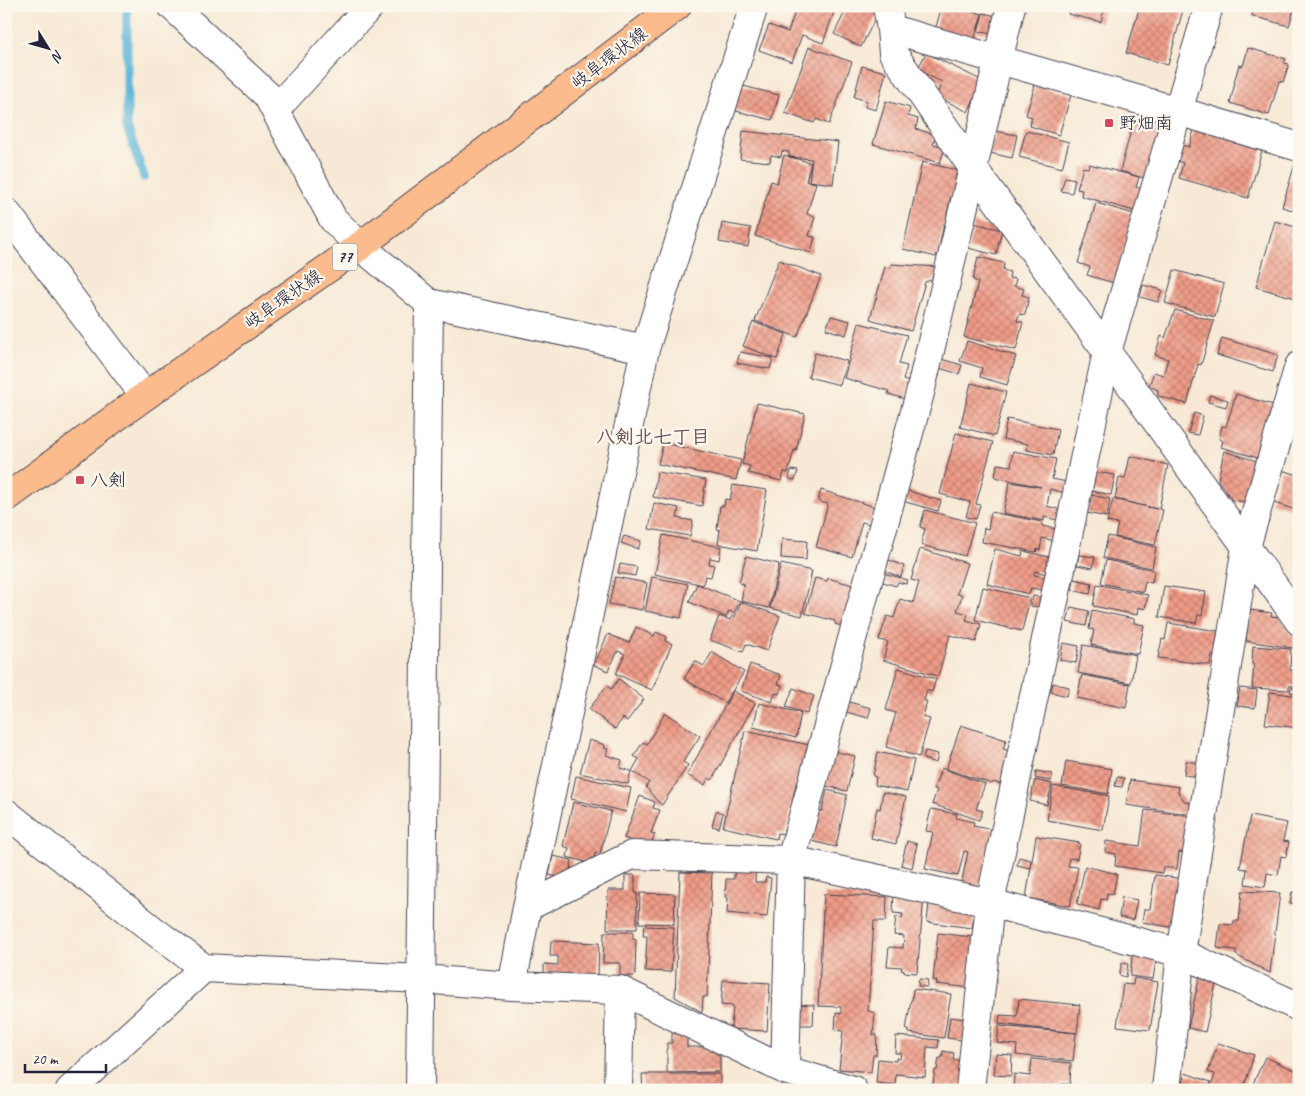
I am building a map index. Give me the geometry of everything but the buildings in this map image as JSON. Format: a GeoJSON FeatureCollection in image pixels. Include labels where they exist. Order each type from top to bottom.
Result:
{"type":"FeatureCollection","features":[{"type":"Feature","properties":{"kind":"main road","name":"岐阜環状線"},"geometry":{"type":"LineString","coordinates":[[6,498],[145,396],[360,246],[677,6]]}},
{"type":"Feature","properties":{"kind":"street"},"geometry":{"type":"LineString","coordinates":[[172,6],[267,95],[333,219],[360,246],[429,303],[644,349]]}},
{"type":"Feature","properties":{"kind":"street"},"geometry":{"type":"LineString","coordinates":[[275,110],[370,6]]}},
{"type":"Feature","properties":{"kind":"street"},"geometry":{"type":"LineString","coordinates":[[512,986],[644,349],[754,6]]}},
{"type":"Feature","properties":{"kind":"street"},"geometry":{"type":"LineString","coordinates":[[785,1070],[791,860],[920,394],[1011,6]]}},
{"type":"Feature","properties":{"kind":"street"},"geometry":{"type":"LineString","coordinates":[[970,1090],[990,903],[1107,352],[1209,6]]}},
{"type":"Feature","properties":{"kind":"street"},"geometry":{"type":"LineString","coordinates":[[1299,147],[999,61],[889,18],[893,54],[1299,621]]}},
{"type":"Feature","properties":{"kind":"street"},"geometry":{"type":"LineString","coordinates":[[6,212],[145,396]]}},
{"type":"Feature","properties":{"kind":"street"},"geometry":{"type":"LineString","coordinates":[[420,1090],[429,303]]}},
{"type":"Feature","properties":{"kind":"street"},"geometry":{"type":"LineString","coordinates":[[1166,1090],[1181,952],[1246,547],[1299,366]]}},
{"type":"Feature","properties":{"kind":"street"},"geometry":{"type":"LineString","coordinates":[[6,813],[153,930],[204,968],[421,979],[512,986],[620,990],[785,1070],[853,1090]]}},
{"type":"Feature","properties":{"kind":"street"},"geometry":{"type":"LineString","coordinates":[[527,907],[632,855],[791,860],[990,903],[1181,952],[1299,1007]]}},
{"type":"Feature","properties":{"kind":"street"},"geometry":{"type":"LineString","coordinates":[[70,1090],[204,968]]}},
{"type":"Feature","properties":{"kind":"street"},"geometry":{"type":"LineString","coordinates":[[618,1090],[620,990]]}},
{"type":"Feature","properties":{"kind":"waterway"},"geometry":{"type":"LineString","coordinates":[[127,6],[127,127],[144,177]]}},
{"type":"Feature","properties":{"kind":"place","name":"野畑南"},"geometry":{"type":"Point","coordinates":[1109,123]}},
{"type":"Feature","properties":{"kind":"place","name":"八剣"},"geometry":{"type":"Point","coordinates":[80,480]}},
{"type":"Feature","properties":{"kind":"district","name":"八剣北七丁目"},"geometry":{"type":"Point","coordinates":[653,437]}}]}
